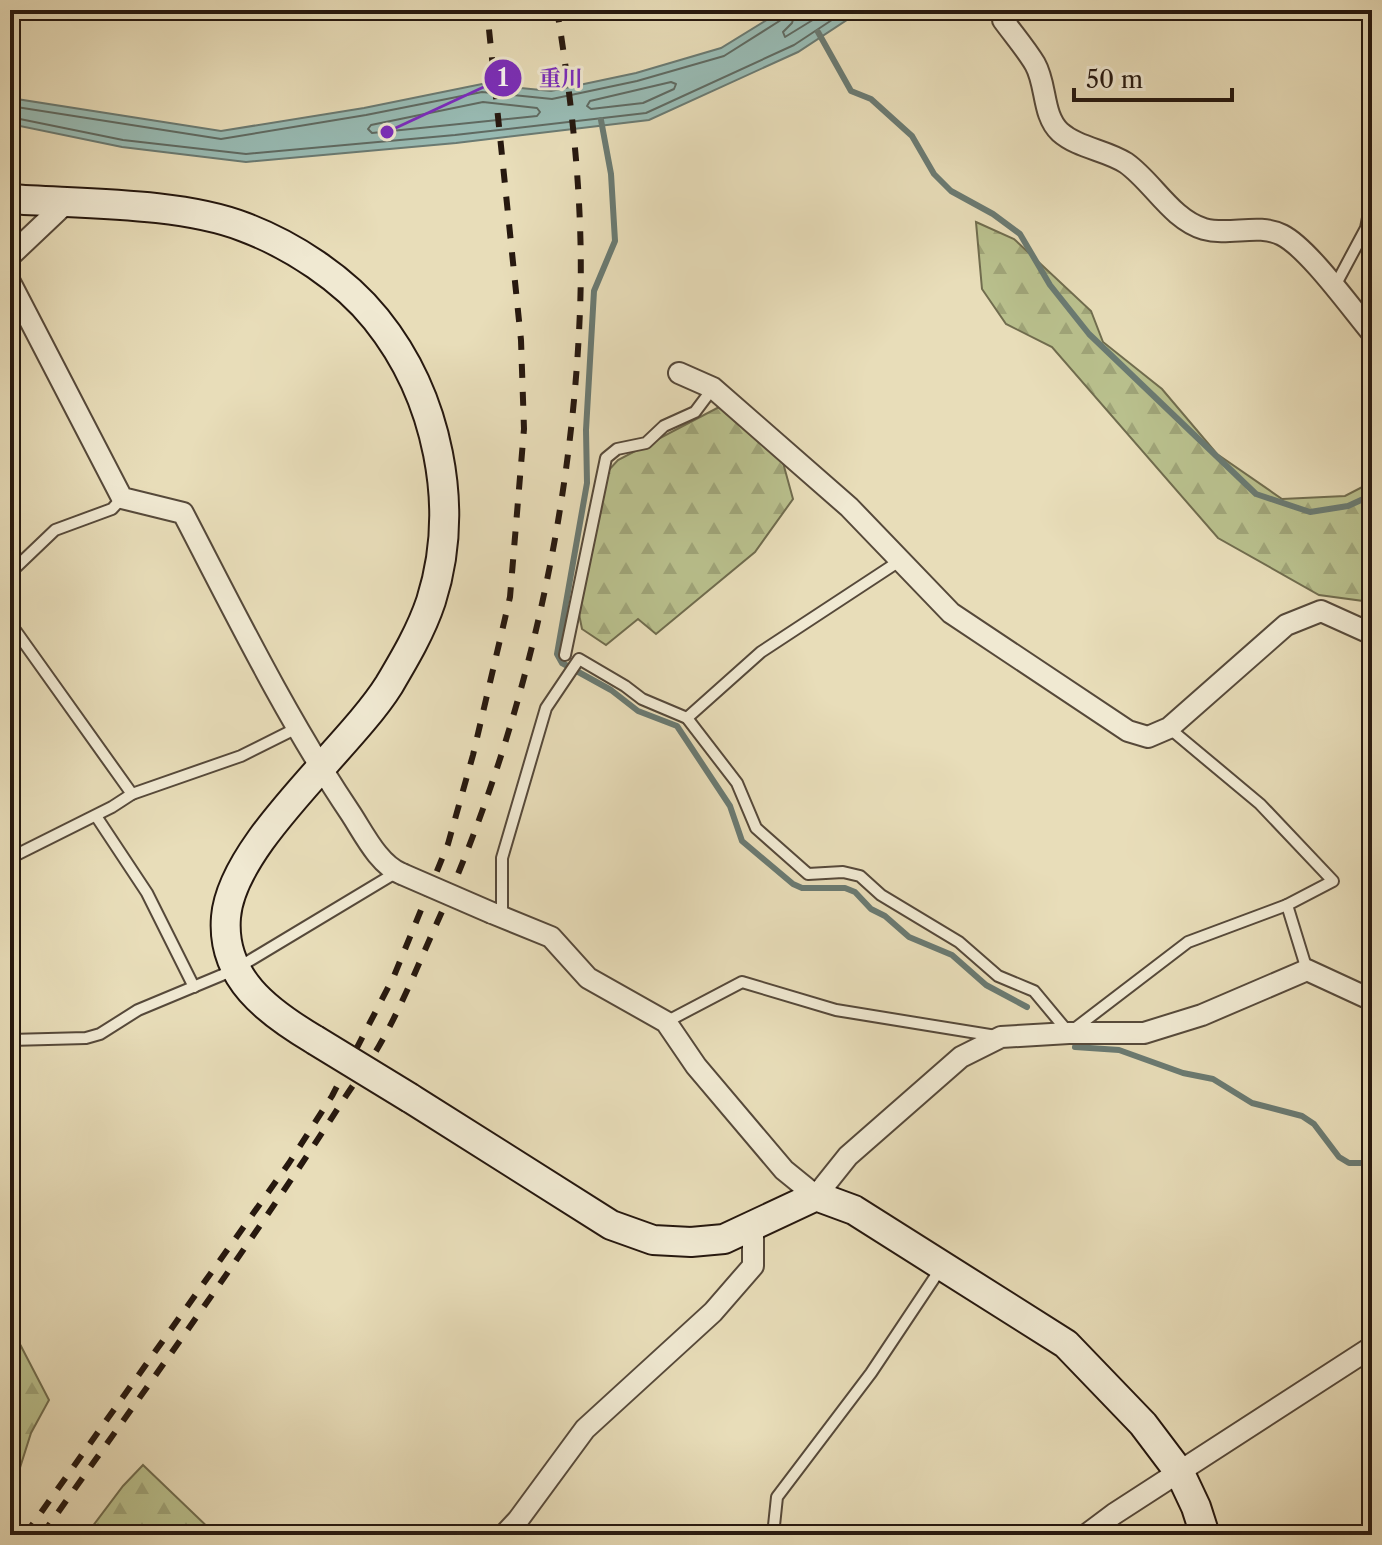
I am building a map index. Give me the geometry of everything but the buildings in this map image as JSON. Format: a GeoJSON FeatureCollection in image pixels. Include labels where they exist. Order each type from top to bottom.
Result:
{"type":"FeatureCollection","features":[{"type":"Feature","properties":{"kind":"street"},"geometry":{"type":"LineString","coordinates":[[1003,20],[1036,65],[1049,114],[1063,135],[1126,163],[1187,221],[1203,229],[1220,232],[1268,230],[1281,234],[1298,245],[1372,333]]}},
{"type":"Feature","properties":{"kind":"street"},"geometry":{"type":"LineString","coordinates":[[10,199],[170,210],[243,226],[277,242],[342,286],[375,318],[411,375],[425,406],[436,446],[445,517],[431,600],[415,641],[387,688],[320,768],[241,871],[231,893],[226,915],[226,936],[234,970],[258,998],[285,1022],[611,1225],[653,1240],[691,1242],[724,1239],[816,1196],[848,1156],[961,1057],[1001,1037],[1144,1033],[1202,1015],[1307,970],[1372,1000]]}},
{"type":"Feature","properties":{"kind":"street"},"geometry":{"type":"LineString","coordinates":[[10,256],[66,203]]}},
{"type":"Feature","properties":{"kind":"street"},"geometry":{"type":"LineString","coordinates":[[10,282],[122,498],[183,513],[297,728],[374,848],[400,873],[551,937],[588,978],[666,1022],[696,1066],[784,1170],[816,1196],[854,1210],[1066,1344],[1143,1424],[1180,1473],[1205,1535]]}},
{"type":"Feature","properties":{"kind":"street"},"geometry":{"type":"LineString","coordinates":[[679,373],[713,388],[849,507],[951,613],[1128,731],[1148,737],[1169,728],[1286,625],[1321,611],[1372,634]]}},
{"type":"Feature","properties":{"kind":"street"},"geometry":{"type":"LineString","coordinates":[[504,1535],[585,1429],[713,1312],[753,1266],[753,1223]]}},
{"type":"Feature","properties":{"kind":"street"},"geometry":{"type":"LineString","coordinates":[[1086,1535],[1372,1347]]}},
{"type":"Feature","properties":{"kind":"lane"},"geometry":{"type":"LineString","coordinates":[[1334,288],[1366,228],[1372,197]]}},
{"type":"Feature","properties":{"kind":"lane"},"geometry":{"type":"LineString","coordinates":[[565,655],[606,458],[617,449],[646,443],[664,426],[695,412],[713,388]]}},
{"type":"Feature","properties":{"kind":"lane"},"geometry":{"type":"LineString","coordinates":[[10,573],[55,530],[112,509],[122,498]]}},
{"type":"Feature","properties":{"kind":"lane"},"geometry":{"type":"LineString","coordinates":[[687,718],[761,652],[901,560]]}},
{"type":"Feature","properties":{"kind":"lane"},"geometry":{"type":"LineString","coordinates":[[10,623],[132,794]]}},
{"type":"Feature","properties":{"kind":"lane"},"geometry":{"type":"LineString","coordinates":[[497,915],[502,858],[546,708],[579,659],[642,699],[687,718],[737,783],[756,828],[808,874],[843,872],[860,876],[881,895],[959,942],[998,976],[1034,991],[1069,1033],[1188,942],[1287,905],[1333,881],[1260,804],[1169,728]]}},
{"type":"Feature","properties":{"kind":"lane"},"geometry":{"type":"LineString","coordinates":[[10,858],[96,816],[132,794],[241,756],[297,728]]}},
{"type":"Feature","properties":{"kind":"lane"},"geometry":{"type":"LineString","coordinates":[[96,816],[147,893],[194,987]]}},
{"type":"Feature","properties":{"kind":"lane"},"geometry":{"type":"LineString","coordinates":[[10,1040],[86,1038],[100,1034],[138,1010],[234,970],[400,873]]}},
{"type":"Feature","properties":{"kind":"lane"},"geometry":{"type":"LineString","coordinates":[[1287,905],[1307,970]]}},
{"type":"Feature","properties":{"kind":"lane"},"geometry":{"type":"LineString","coordinates":[[666,1022],[742,982],[836,1010],[1001,1037]]}},
{"type":"Feature","properties":{"kind":"lane"},"geometry":{"type":"LineString","coordinates":[[773,1535],[777,1497],[871,1373],[942,1267]]}},
{"type":"Feature","properties":{"kind":"green space"},"geometry":{"type":"Polygon","coordinates":[[[976,222],[1014,239],[1091,311],[1103,342],[1162,389],[1217,454],[1282,499],[1345,496],[1372,482],[1371,602],[1319,595],[1218,538],[1052,347],[1006,324],[982,289],[976,222]]]}},
{"type":"Feature","properties":{"kind":"green space"},"geometry":{"type":"Polygon","coordinates":[[[721,406],[782,459],[793,499],[755,552],[656,634],[638,619],[606,645],[582,629],[578,609],[607,472],[618,460],[721,406]]]}},
{"type":"Feature","properties":{"kind":"green space"},"geometry":{"type":"Polygon","coordinates":[[[10,1325],[49,1400],[31,1433],[18,1474],[10,1483],[10,1325]]]}},
{"type":"Feature","properties":{"kind":"green space"},"geometry":{"type":"Polygon","coordinates":[[[143,1465],[216,1535],[86,1535],[143,1465]]]}},
{"type":"Feature","properties":{"kind":"water"},"geometry":{"type":"Polygon","coordinates":[[[783,10],[862,10],[798,52],[649,120],[456,143],[246,162],[122,147],[10,124],[10,98],[221,131],[364,108],[482,84],[551,91],[636,73],[721,48],[783,10]]]}},
{"type":"Feature","properties":{"kind":"waterway"},"geometry":{"type":"LineString","coordinates":[[818,32],[851,91],[871,99],[912,136],[934,174],[951,191],[993,214],[1020,234],[1050,285],[1089,334],[1256,494],[1310,512],[1348,506],[1372,495]]}},
{"type":"Feature","properties":{"kind":"waterway"},"geometry":{"type":"LineString","coordinates":[[601,120],[611,174],[615,241],[594,291],[586,430],[587,483],[557,654],[562,663],[611,690],[638,711],[677,726],[730,806],[742,841],[793,884],[802,888],[845,888],[855,892],[871,909],[885,916],[909,937],[952,955],[986,985],[1027,1007]]}},
{"type":"Feature","properties":{"kind":"waterway"},"geometry":{"type":"LineString","coordinates":[[1075,1047],[1119,1050],[1183,1073],[1213,1079],[1252,1103],[1302,1116],[1314,1124],[1339,1157],[1349,1163],[1372,1163]]}},
{"type":"Feature","properties":{"kind":"railway"},"geometry":{"type":"LineString","coordinates":[[25,1535],[289,1163],[332,1096],[394,976],[448,844],[473,755],[510,597],[524,429],[521,340],[487,10]]}},
{"type":"Feature","properties":{"kind":"railway"},"geometry":{"type":"LineString","coordinates":[[42,1535],[232,1266],[379,1046],[402,1002],[467,853],[494,778],[537,625],[554,546],[575,389],[581,273],[579,198],[557,10]]}},
{"type":"Feature","properties":{"kind":"place","name":"重川"},"geometry":{"type":"Point","coordinates":[387,132]}}]}
